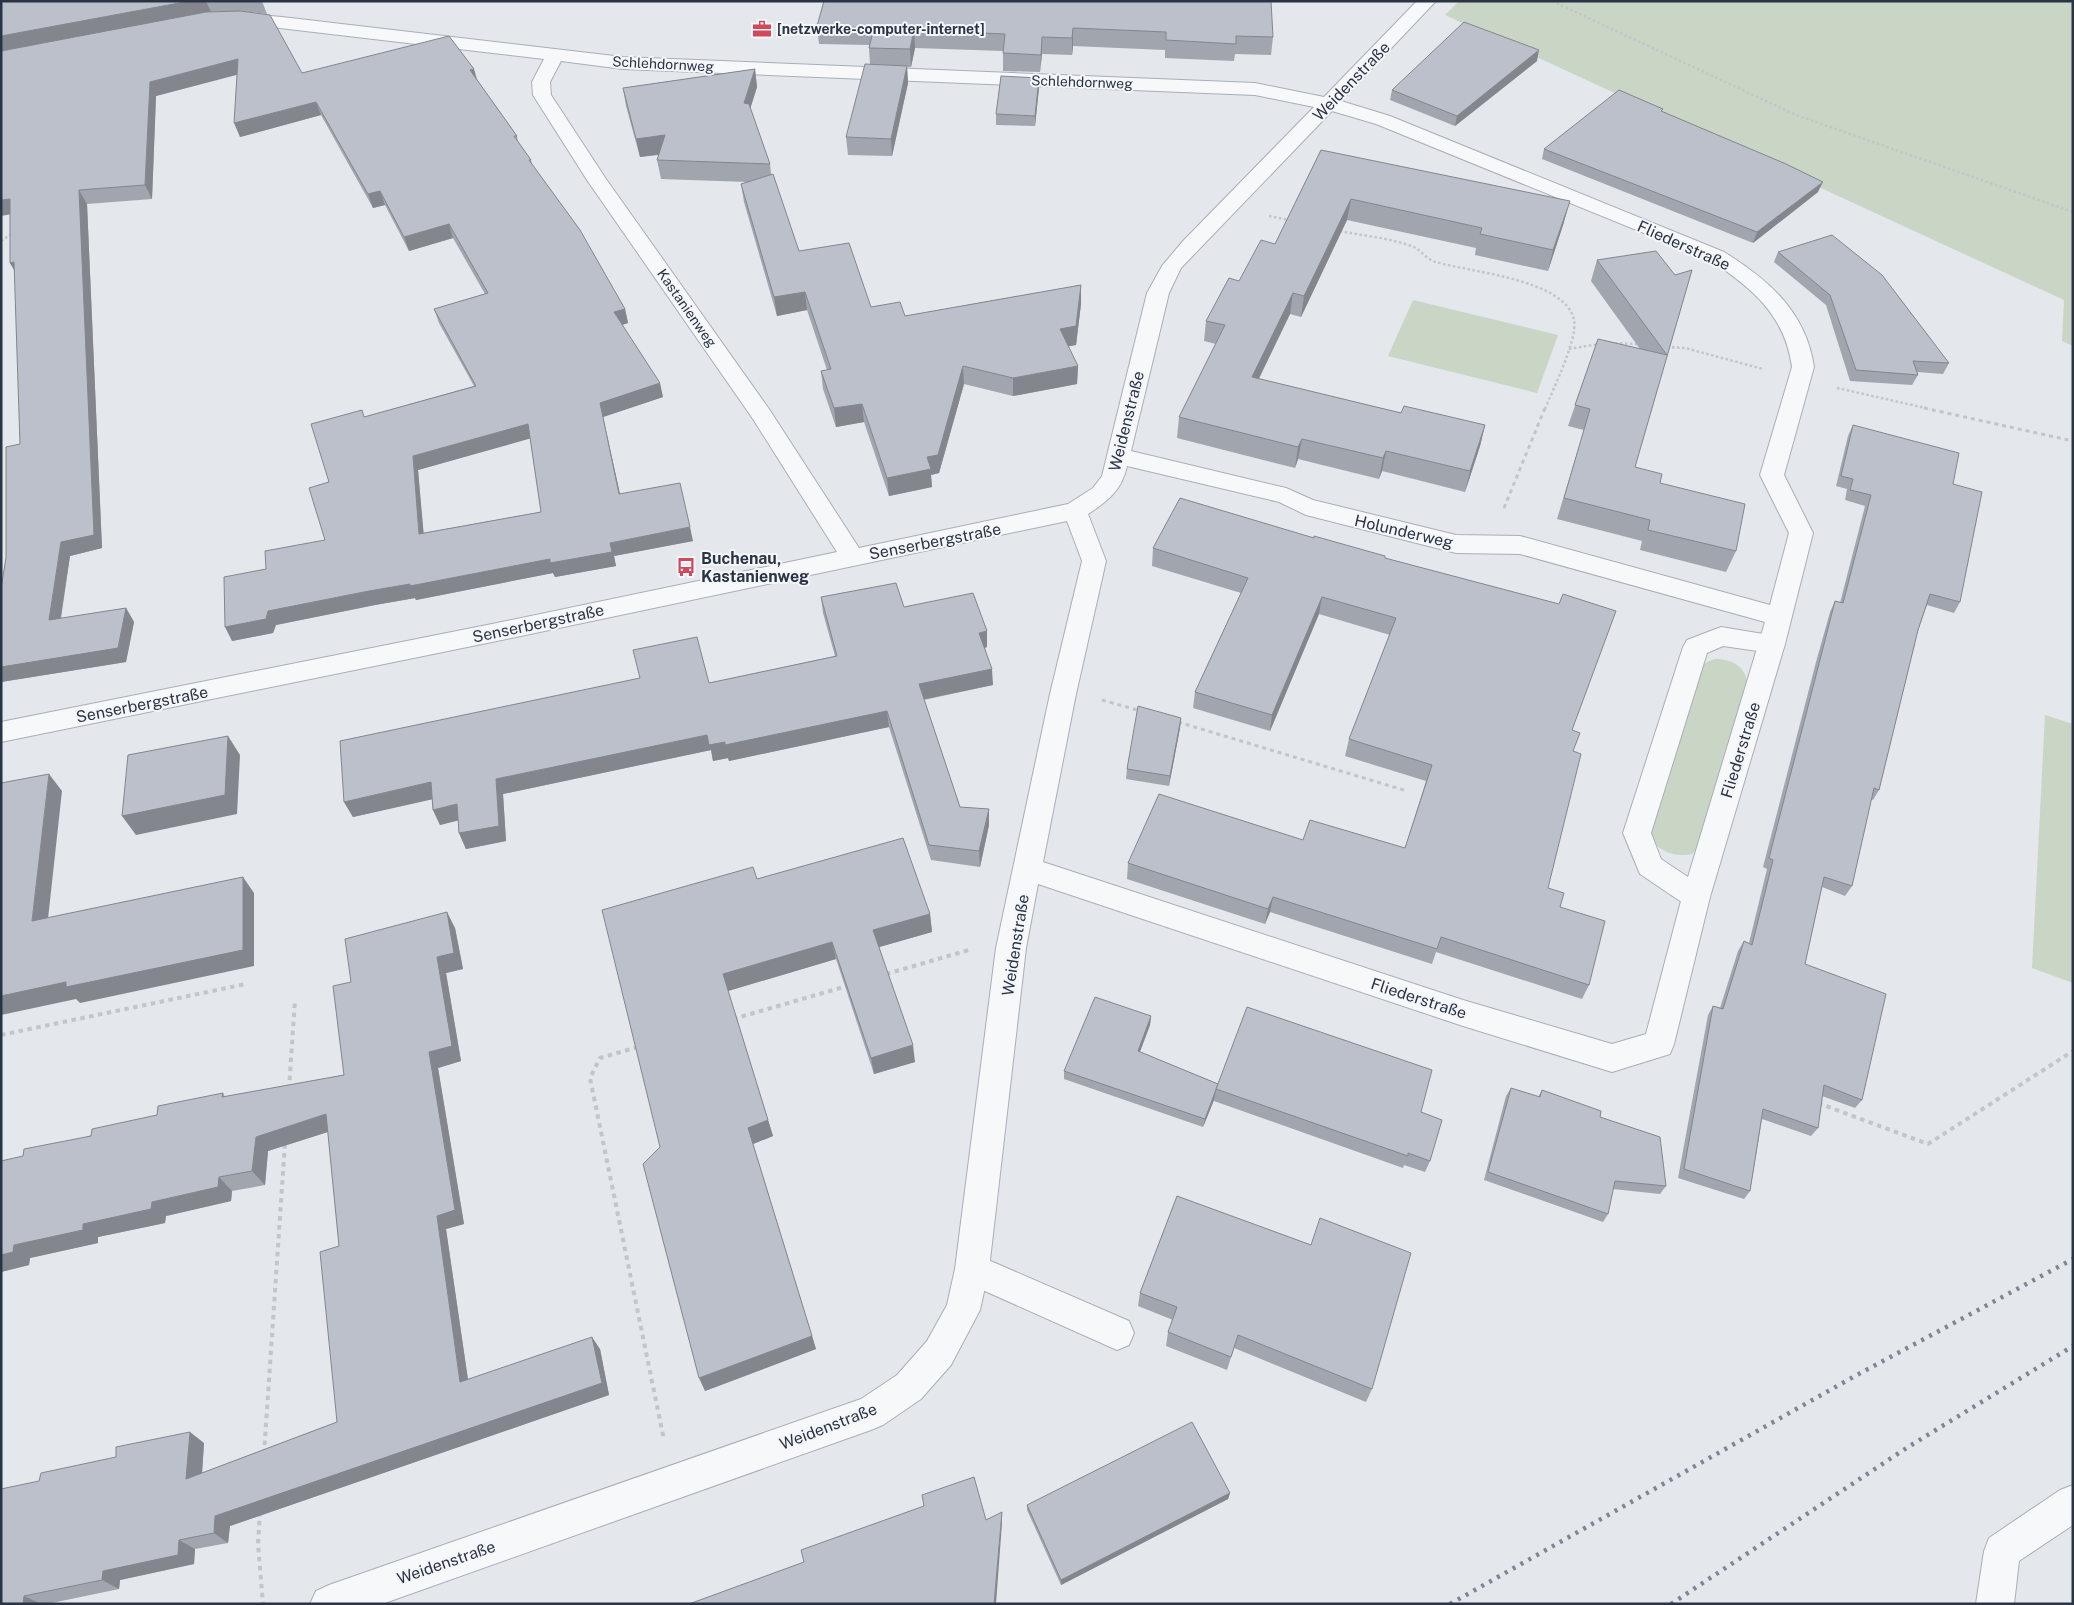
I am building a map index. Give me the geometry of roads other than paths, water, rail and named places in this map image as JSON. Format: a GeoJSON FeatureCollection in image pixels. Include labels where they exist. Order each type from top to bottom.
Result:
{"type":"FeatureCollection","features":[{"type":"Feature","properties":{"kind":"street","name":"Weidenstraße"},"geometry":{"type":"LineString","coordinates":[[329,1604],[871,1413],[909,1387],[939,1353],[963,1310],[972,1269],[1012,948],[1063,694],[1094,561],[1075,511],[1101,494],[1112,477],[1119,456],[1158,293],[1172,266],[1190,245],[1329,104],[1426,1]]}},
{"type":"Feature","properties":{"kind":"street","name":"Schlehdornweg"},"geometry":{"type":"LineString","coordinates":[[218,19],[245,18],[264,20],[555,56],[633,63],[1255,89],[1329,104]]}},
{"type":"Feature","properties":{"kind":"street","name":"Kastanienweg"},"geometry":{"type":"LineString","coordinates":[[555,56],[541,82],[542,94],[597,180],[761,414],[853,558]]}},
{"type":"Feature","properties":{"kind":"street","name":"Fliederstraße"},"geometry":{"type":"LineString","coordinates":[[1028,869],[1277,952],[1612,1058],[1659,1044],[1696,896],[1772,644],[1801,533],[1772,476],[1801,380],[1803,353],[1789,324],[1766,292],[1747,275],[1718,256],[1383,120],[1329,104]]}},
{"type":"Feature","properties":{"kind":"street","name":"Holunderweg"},"geometry":{"type":"LineString","coordinates":[[1119,456],[1286,496],[1306,507],[1456,544],[1520,544],[1779,617]]}},
{"type":"Feature","properties":{"kind":"street","name":"Senserbergstraße"},"geometry":{"type":"LineString","coordinates":[[1,732],[484,635],[1075,511]]}},
{"type":"Feature","properties":{"kind":"street"},"geometry":{"type":"LineString","coordinates":[[1696,896],[1650,866],[1636,833],[1696,647],[1721,636],[1772,644]]}},
{"type":"Feature","properties":{"kind":"street"},"geometry":{"type":"LineString","coordinates":[[972,1269],[1117,1333]]}},
{"type":"Feature","properties":{"kind":"street"},"geometry":{"type":"LineString","coordinates":[[1995,1604],[2002,1551],[2073,1503]]}},
{"type":"Feature","properties":{"kind":"railway"},"geometry":{"type":"LineString","coordinates":[[1450,1604],[1855,1376],[2073,1259]]}},
{"type":"Feature","properties":{"kind":"railway"},"geometry":{"type":"LineString","coordinates":[[1671,1604],[1908,1447],[2073,1346]]}},
{"type":"Feature","properties":{"kind":"place","name":"[netzwerke-computer-internet]"},"geometry":{"type":"Point","coordinates":[762,29]}},
{"type":"Feature","properties":{"kind":"place","name":"Buchenau, Kastanienweg"},"geometry":{"type":"Point","coordinates":[686,567]}}]}
